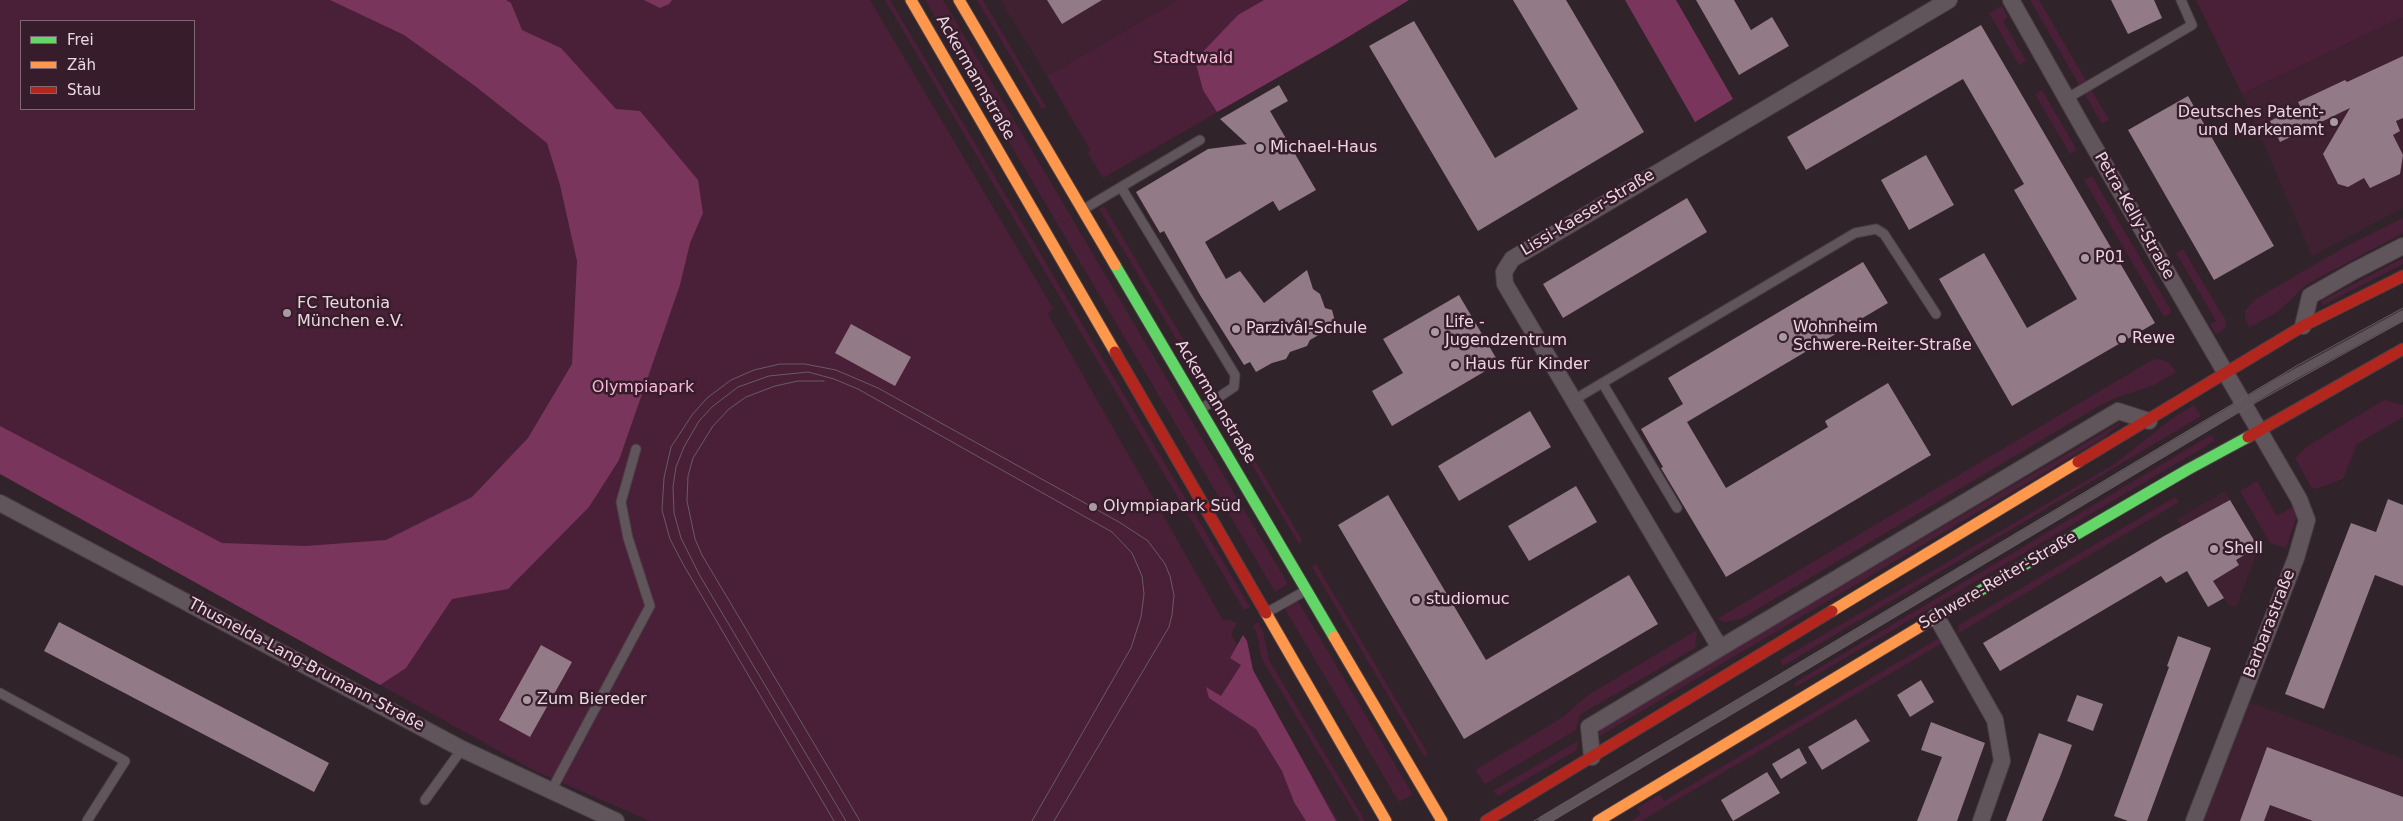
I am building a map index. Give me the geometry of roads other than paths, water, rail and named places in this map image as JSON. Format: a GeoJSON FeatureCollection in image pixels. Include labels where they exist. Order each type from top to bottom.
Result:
{"type":"FeatureCollection","features":[{"type":"Feature","properties":{"kind":"main road","name":"Ackermannstraße"},"geometry":{"type":"LineString","coordinates":[[911,0],[1386,821]]}},
{"type":"Feature","properties":{"kind":"main road","name":"Ackermannstraße"},"geometry":{"type":"LineString","coordinates":[[959,0],[1442,821]]}},
{"type":"Feature","properties":{"kind":"main road"},"geometry":{"type":"LineString","coordinates":[[1486,821],[2303,326],[2403,276]]}},
{"type":"Feature","properties":{"kind":"main road","name":"Schwere-Reiter-Straße"},"geometry":{"type":"LineString","coordinates":[[1598,821],[1936,616],[2187,470],[2403,350]]}},
{"type":"Feature","properties":{"kind":"street","name":"Lissi-Kaeser-Straße"},"geometry":{"type":"LineString","coordinates":[[1720,648],[1572,401],[1505,284],[1504,272],[1512,259],[1748,117],[1949,0]]}},
{"type":"Feature","properties":{"kind":"street","name":"Petra-Kelly-Straße"},"geometry":{"type":"LineString","coordinates":[[2011,0],[2066,99],[2260,431]]}},
{"type":"Feature","properties":{"kind":"street"},"geometry":{"type":"LineString","coordinates":[[2303,326],[2310,296],[2354,270],[2403,246]]}},
{"type":"Feature","properties":{"kind":"street"},"geometry":{"type":"LineString","coordinates":[[1592,757],[1589,728],[1720,648],[2118,411],[2149,421]]}},
{"type":"Feature","properties":{"kind":"street","name":"Barbarastraße"},"geometry":{"type":"LineString","coordinates":[[2194,821],[2306,530],[2307,520],[2299,499],[2260,431]]}},
{"type":"Feature","properties":{"kind":"street","name":"Thusnelda-Lang-Brumann-Straße"},"geometry":{"type":"LineString","coordinates":[[0,503],[462,749],[616,821]]}},
{"type":"Feature","properties":{"kind":"street"},"geometry":{"type":"LineString","coordinates":[[1936,616],[1995,720],[2002,761],[1981,821]]}},
{"type":"Feature","properties":{"kind":"lane"},"geometry":{"type":"LineString","coordinates":[[2066,99],[2192,24],[2181,0]]}},
{"type":"Feature","properties":{"kind":"lane"},"geometry":{"type":"LineString","coordinates":[[1083,210],[1200,140]]}},
{"type":"Feature","properties":{"kind":"lane"},"geometry":{"type":"LineString","coordinates":[[1121,187],[1235,374],[1234,387],[1201,409]]}},
{"type":"Feature","properties":{"kind":"lane"},"geometry":{"type":"LineString","coordinates":[[1572,401],[1855,234],[1869,230],[1876,229],[1884,234],[1936,314]]}},
{"type":"Feature","properties":{"kind":"lane"},"geometry":{"type":"LineString","coordinates":[[1543,821],[2244,404],[2403,314]]}},
{"type":"Feature","properties":{"kind":"lane"},"geometry":{"type":"LineString","coordinates":[[1603,384],[1677,508]]}},
{"type":"Feature","properties":{"kind":"lane"},"geometry":{"type":"LineString","coordinates":[[551,791],[650,606],[628,538],[620,502],[636,449]]}},
{"type":"Feature","properties":{"kind":"lane"},"geometry":{"type":"LineString","coordinates":[[1266,613],[1307,589]]}},
{"type":"Feature","properties":{"kind":"lane"},"geometry":{"type":"LineString","coordinates":[[0,693],[124,761],[87,821]]}},
{"type":"Feature","properties":{"kind":"lane"},"geometry":{"type":"LineString","coordinates":[[425,800],[462,749]]}},
{"type":"Feature","properties":{"kind":"tram line"},"geometry":{"type":"LineString","coordinates":[[1534,821],[2298,365],[2403,308]]}},
{"type":"Feature","properties":{"kind":"tram line"},"geometry":{"type":"LineString","coordinates":[[1552,821],[2246,408],[2403,321]]}},
{"type":"Feature","properties":{"kind":"tram line"},"geometry":{"type":"LineString","coordinates":[[834,821],[683,564],[670,539],[662,510],[664,478],[671,447],[692,415],[707,398],[731,380],[754,370],[780,364],[805,364],[836,370],[878,388],[1119,522],[1148,541],[1165,564],[1174,595],[1169,627],[1054,821]]}},
{"type":"Feature","properties":{"kind":"tram line"},"geometry":{"type":"LineString","coordinates":[[846,821],[700,576],[681,538],[674,513],[673,487],[676,467],[684,447],[699,421],[713,406],[738,387],[769,376],[808,372],[834,379],[858,389],[1112,532],[1132,553],[1142,576],[1144,594],[1141,617],[1131,648],[1032,821]]}},
{"type":"Feature","properties":{"kind":"tram line"},"geometry":{"type":"LineString","coordinates":[[824,381],[798,381],[775,386],[746,397],[729,409],[713,426],[693,458],[688,476],[687,501],[695,539],[702,555],[860,821]]}},
{"type":"Feature","properties":{"kind":"place","name":"Deutsches Patent- und Markenamt"},"geometry":{"type":"Point","coordinates":[2334,122]}},
{"type":"Feature","properties":{"kind":"place","name":"Michael-Haus"},"geometry":{"type":"Point","coordinates":[1260,148]}},
{"type":"Feature","properties":{"kind":"place","name":"P01"},"geometry":{"type":"Point","coordinates":[2085,258]}},
{"type":"Feature","properties":{"kind":"place","name":"FC Teutonia München e.V."},"geometry":{"type":"Point","coordinates":[287,313]}},
{"type":"Feature","properties":{"kind":"place","name":"Parzivâl-Schule"},"geometry":{"type":"Point","coordinates":[1236,329]}},
{"type":"Feature","properties":{"kind":"place","name":"Life - Jugendzentrum"},"geometry":{"type":"Point","coordinates":[1435,332]}},
{"type":"Feature","properties":{"kind":"place","name":"Wohnheim Schwere-Reiter-Straße"},"geometry":{"type":"Point","coordinates":[1783,337]}},
{"type":"Feature","properties":{"kind":"place","name":"Rewe"},"geometry":{"type":"Point","coordinates":[2122,339]}},
{"type":"Feature","properties":{"kind":"place","name":"Haus für Kinder"},"geometry":{"type":"Point","coordinates":[1455,365]}},
{"type":"Feature","properties":{"kind":"place","name":"Olympiapark Süd"},"geometry":{"type":"Point","coordinates":[1093,507]}},
{"type":"Feature","properties":{"kind":"place","name":"Shell"},"geometry":{"type":"Point","coordinates":[2214,549]}},
{"type":"Feature","properties":{"kind":"place","name":"studiomuc"},"geometry":{"type":"Point","coordinates":[1416,600]}},
{"type":"Feature","properties":{"kind":"place","name":"Zum Biereder"},"geometry":{"type":"Point","coordinates":[527,700]}},
{"type":"Feature","properties":{"kind":"park label","name":"Stadtwald"},"geometry":{"type":"Point","coordinates":[1193,59]}},
{"type":"Feature","properties":{"kind":"park label","name":"Olympiapark"},"geometry":{"type":"Point","coordinates":[643,388]}}]}
